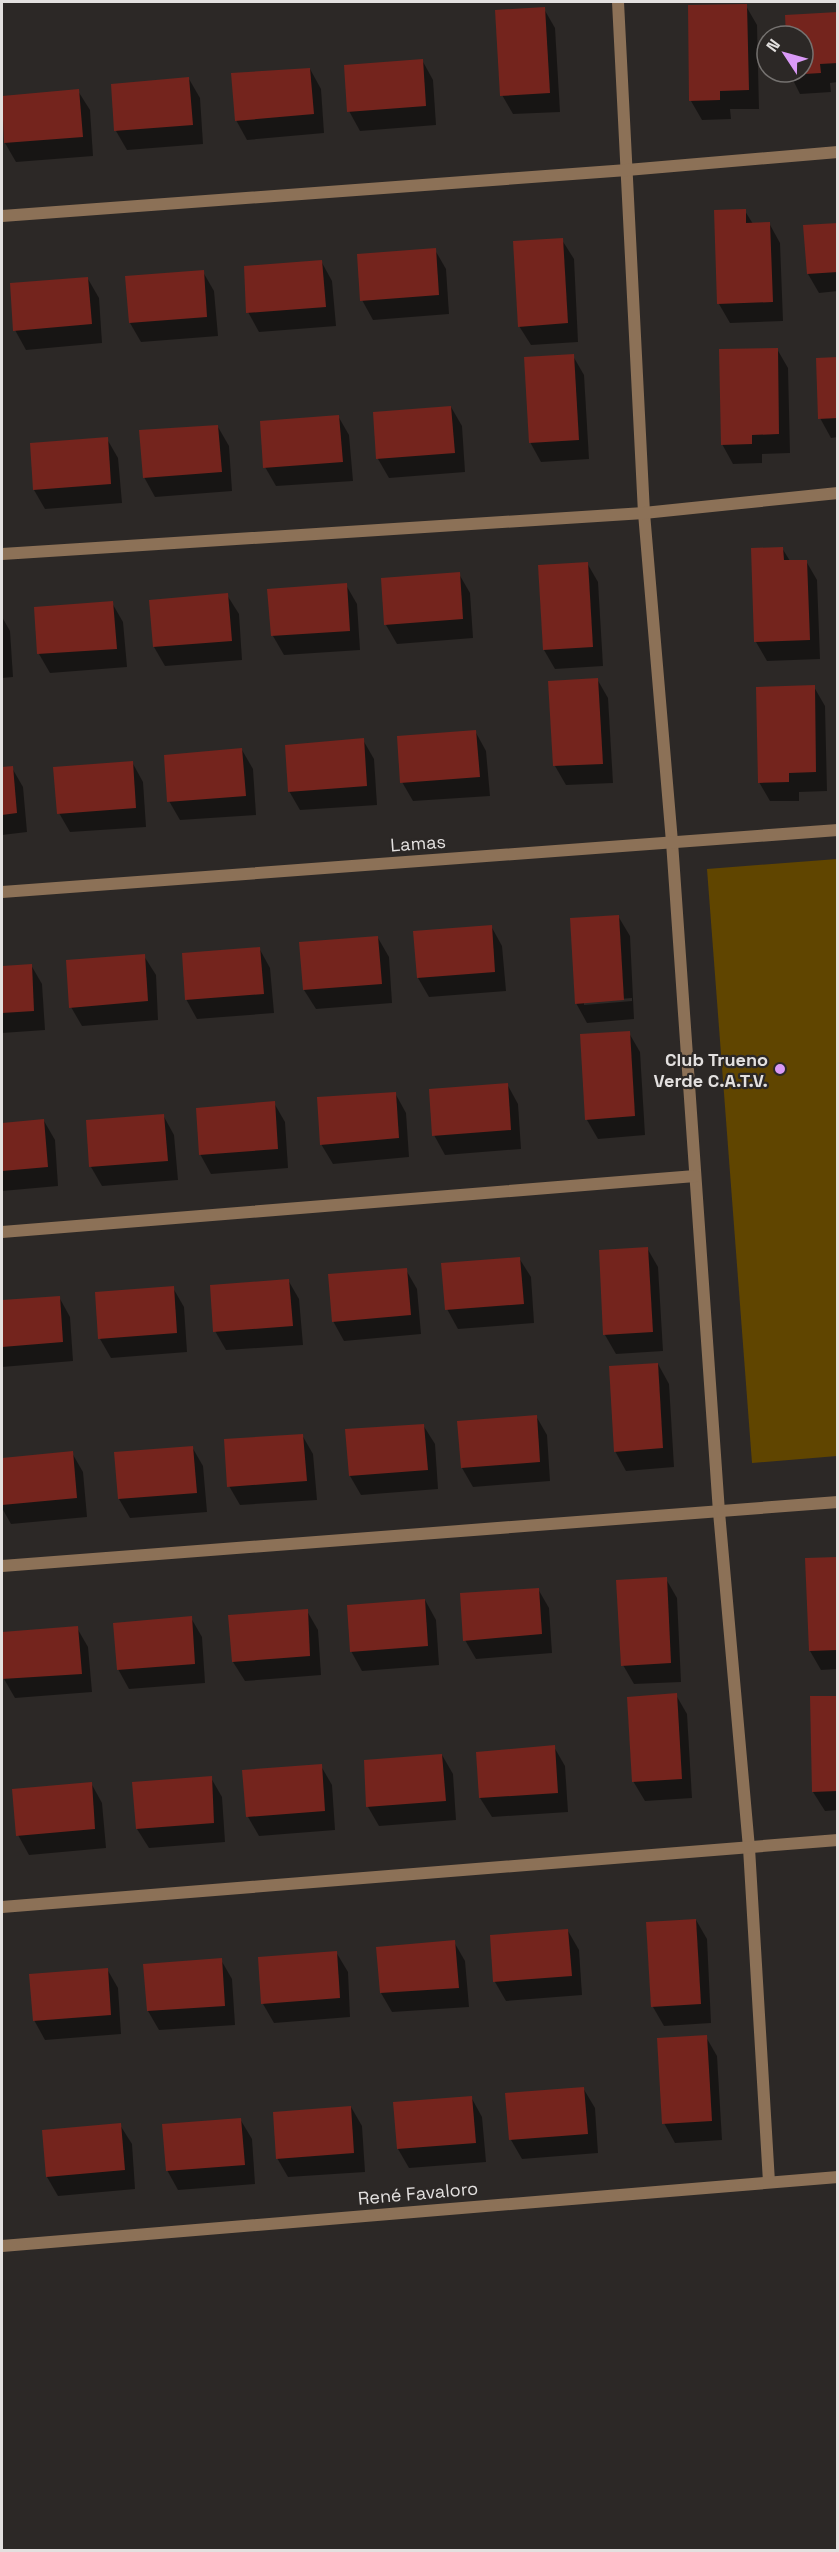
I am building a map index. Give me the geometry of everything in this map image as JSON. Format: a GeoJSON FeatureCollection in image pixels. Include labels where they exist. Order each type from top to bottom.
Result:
{"type":"FeatureCollection","features":[{"type":"Feature","properties":{"kind":"street"},"geometry":{"type":"LineString","coordinates":[[618,2],[644,513],[672,842],[719,1512],[749,1848],[769,2182]]}},
{"type":"Feature","properties":{"kind":"street"},"geometry":{"type":"LineString","coordinates":[[2,216],[627,170],[837,152]]}},
{"type":"Feature","properties":{"kind":"street"},"geometry":{"type":"LineString","coordinates":[[2,554],[644,513],[837,493]]}},
{"type":"Feature","properties":{"kind":"street","name":"Lamas"},"geometry":{"type":"LineString","coordinates":[[2,892],[837,830]]}},
{"type":"Feature","properties":{"kind":"street"},"geometry":{"type":"LineString","coordinates":[[2,1232],[695,1176]]}},
{"type":"Feature","properties":{"kind":"street"},"geometry":{"type":"LineString","coordinates":[[2,1566],[837,1502]]}},
{"type":"Feature","properties":{"kind":"street"},"geometry":{"type":"LineString","coordinates":[[2,1907],[837,1840]]}},
{"type":"Feature","properties":{"kind":"street","name":"René Favaloro"},"geometry":{"type":"LineString","coordinates":[[2,2246],[837,2177]]}},
{"type":"Feature","properties":{"kind":"shaded area","name":"Club Trueno Verde C.A.T.V."},"geometry":{"type":"Polygon","coordinates":[[[837,859],[837,1456],[752,1463],[707,869],[837,859]]]}},
{"type":"Feature","properties":{"kind":"building"},"geometry":{"type":"Polygon","coordinates":[[[747,4],[749,90],[720,91],[720,100],[689,101],[688,5],[747,4]]]}},
{"type":"Feature","properties":{"kind":"building"},"geometry":{"type":"Polygon","coordinates":[[[545,7],[550,93],[500,96],[495,10],[545,7]]]}},
{"type":"Feature","properties":{"kind":"building"},"geometry":{"type":"Polygon","coordinates":[[[838,12],[838,63],[820,64],[821,73],[815,73],[815,24],[785,24],[785,15],[838,12]]]}},
{"type":"Feature","properties":{"kind":"building"},"geometry":{"type":"Polygon","coordinates":[[[423,59],[426,106],[347,112],[344,65],[423,59]]]}},
{"type":"Feature","properties":{"kind":"building"},"geometry":{"type":"Polygon","coordinates":[[[310,68],[314,114],[235,121],[231,73],[310,68]]]}},
{"type":"Feature","properties":{"kind":"building"},"geometry":{"type":"Polygon","coordinates":[[[189,77],[193,125],[114,131],[111,84],[189,77]]]}},
{"type":"Feature","properties":{"kind":"building"},"geometry":{"type":"Polygon","coordinates":[[[79,89],[83,137],[4,143],[2,96],[79,89]]]}},
{"type":"Feature","properties":{"kind":"building"},"geometry":{"type":"Polygon","coordinates":[[[746,209],[746,223],[770,222],[773,302],[717,304],[714,210],[746,209]]]}},
{"type":"Feature","properties":{"kind":"building"},"geometry":{"type":"Polygon","coordinates":[[[838,223],[838,272],[807,274],[803,225],[838,223]]]}},
{"type":"Feature","properties":{"kind":"building"},"geometry":{"type":"Polygon","coordinates":[[[563,238],[568,323],[518,327],[513,241],[563,238]]]}},
{"type":"Feature","properties":{"kind":"building"},"geometry":{"type":"Polygon","coordinates":[[[436,248],[439,295],[360,301],[357,254],[436,248]]]}},
{"type":"Feature","properties":{"kind":"building"},"geometry":{"type":"Polygon","coordinates":[[[322,260],[326,307],[246,313],[244,266],[322,260]]]}},
{"type":"Feature","properties":{"kind":"building"},"geometry":{"type":"Polygon","coordinates":[[[204,270],[207,317],[129,323],[125,276],[204,270]]]}},
{"type":"Feature","properties":{"kind":"building"},"geometry":{"type":"Polygon","coordinates":[[[88,277],[92,324],[13,331],[10,283],[88,277]]]}},
{"type":"Feature","properties":{"kind":"building"},"geometry":{"type":"Polygon","coordinates":[[[778,348],[779,434],[752,435],[752,444],[721,445],[719,349],[778,348]]]}},
{"type":"Feature","properties":{"kind":"building"},"geometry":{"type":"Polygon","coordinates":[[[574,354],[579,440],[529,443],[524,357],[574,354]]]}},
{"type":"Feature","properties":{"kind":"building"},"geometry":{"type":"Polygon","coordinates":[[[838,357],[838,418],[818,419],[816,358],[838,357]]]}},
{"type":"Feature","properties":{"kind":"building"},"geometry":{"type":"Polygon","coordinates":[[[451,406],[455,453],[376,459],[373,412],[451,406]]]}},
{"type":"Feature","properties":{"kind":"building"},"geometry":{"type":"Polygon","coordinates":[[[339,415],[343,462],[263,468],[260,421],[339,415]]]}},
{"type":"Feature","properties":{"kind":"building"},"geometry":{"type":"Polygon","coordinates":[[[218,425],[222,472],[143,478],[139,430],[218,425]]]}},
{"type":"Feature","properties":{"kind":"building"},"geometry":{"type":"Polygon","coordinates":[[[108,437],[111,484],[33,490],[30,443],[108,437]]]}},
{"type":"Feature","properties":{"kind":"building"},"geometry":{"type":"Polygon","coordinates":[[[783,547],[784,560],[807,560],[810,640],[754,642],[751,548],[783,547]]]}},
{"type":"Feature","properties":{"kind":"building"},"geometry":{"type":"Polygon","coordinates":[[[588,562],[593,647],[543,650],[538,565],[588,562]]]}},
{"type":"Feature","properties":{"kind":"building"},"geometry":{"type":"Polygon","coordinates":[[[460,572],[463,619],[384,625],[381,578],[460,572]]]}},
{"type":"Feature","properties":{"kind":"building"},"geometry":{"type":"Polygon","coordinates":[[[347,583],[350,631],[271,636],[267,589],[347,583]]]}},
{"type":"Feature","properties":{"kind":"building"},"geometry":{"type":"Polygon","coordinates":[[[228,593],[232,641],[153,647],[149,600],[228,593]]]}},
{"type":"Feature","properties":{"kind":"building"},"geometry":{"type":"Polygon","coordinates":[[[113,601],[117,649],[37,654],[34,607],[113,601]]]}},
{"type":"Feature","properties":{"kind":"building"},"geometry":{"type":"Polygon","coordinates":[[[598,678],[603,764],[553,766],[548,681],[598,678]]]}},
{"type":"Feature","properties":{"kind":"building"},"geometry":{"type":"Polygon","coordinates":[[[815,685],[816,772],[789,773],[789,782],[758,783],[756,687],[815,685]]]}},
{"type":"Feature","properties":{"kind":"building"},"geometry":{"type":"Polygon","coordinates":[[[476,730],[480,777],[400,783],[397,736],[476,730]]]}},
{"type":"Feature","properties":{"kind":"building"},"geometry":{"type":"Polygon","coordinates":[[[364,738],[367,786],[288,792],[285,745],[364,738]]]}},
{"type":"Feature","properties":{"kind":"building"},"geometry":{"type":"Polygon","coordinates":[[[242,748],[246,796],[167,802],[164,755],[242,748]]]}},
{"type":"Feature","properties":{"kind":"building"},"geometry":{"type":"Polygon","coordinates":[[[133,761],[136,808],[57,814],[53,767],[133,761]]]}},
{"type":"Feature","properties":{"kind":"building"},"geometry":{"type":"Polygon","coordinates":[[[13,766],[17,813],[2,815],[2,767],[13,766]]]}},
{"type":"Feature","properties":{"kind":"building"},"geometry":{"type":"Polygon","coordinates":[[[619,915],[624,1000],[575,1004],[570,918],[619,915]]]}},
{"type":"Feature","properties":{"kind":"building"},"geometry":{"type":"Polygon","coordinates":[[[492,925],[495,972],[417,978],[413,931],[492,925]]]}},
{"type":"Feature","properties":{"kind":"building"},"geometry":{"type":"Polygon","coordinates":[[[378,936],[382,984],[303,990],[299,942],[378,936]]]}},
{"type":"Feature","properties":{"kind":"building"},"geometry":{"type":"Polygon","coordinates":[[[260,947],[264,994],[185,1000],[182,953],[260,947]]]}},
{"type":"Feature","properties":{"kind":"building"},"geometry":{"type":"Polygon","coordinates":[[[145,954],[148,1001],[69,1008],[66,960],[145,954]]]}},
{"type":"Feature","properties":{"kind":"building"},"geometry":{"type":"Polygon","coordinates":[[[32,964],[34,1011],[2,1013],[2,966],[32,964]]]}},
{"type":"Feature","properties":{"kind":"building"},"geometry":{"type":"Polygon","coordinates":[[[630,1031],[635,1116],[585,1120],[580,1034],[630,1031]]]}},
{"type":"Feature","properties":{"kind":"building"},"geometry":{"type":"Polygon","coordinates":[[[508,1083],[511,1130],[432,1136],[429,1089],[508,1083]]]}},
{"type":"Feature","properties":{"kind":"building"},"geometry":{"type":"Polygon","coordinates":[[[396,1092],[399,1138],[320,1145],[317,1097],[396,1092]]]}},
{"type":"Feature","properties":{"kind":"building"},"geometry":{"type":"Polygon","coordinates":[[[275,1101],[278,1149],[199,1155],[196,1108],[275,1101]]]}},
{"type":"Feature","properties":{"kind":"building"},"geometry":{"type":"Polygon","coordinates":[[[164,1114],[168,1161],[89,1167],[86,1120],[164,1114]]]}},
{"type":"Feature","properties":{"kind":"building"},"geometry":{"type":"Polygon","coordinates":[[[44,1119],[48,1167],[2,1171],[2,1123],[44,1119]]]}},
{"type":"Feature","properties":{"kind":"building"},"geometry":{"type":"Polygon","coordinates":[[[648,1247],[653,1332],[603,1335],[599,1250],[648,1247]]]}},
{"type":"Feature","properties":{"kind":"building"},"geometry":{"type":"Polygon","coordinates":[[[520,1257],[524,1304],[445,1310],[441,1263],[520,1257]]]}},
{"type":"Feature","properties":{"kind":"building"},"geometry":{"type":"Polygon","coordinates":[[[407,1268],[411,1315],[332,1322],[328,1274],[407,1268]]]}},
{"type":"Feature","properties":{"kind":"building"},"geometry":{"type":"Polygon","coordinates":[[[289,1279],[293,1326],[213,1332],[210,1285],[289,1279]]]}},
{"type":"Feature","properties":{"kind":"building"},"geometry":{"type":"Polygon","coordinates":[[[174,1286],[177,1333],[98,1339],[95,1292],[174,1286]]]}},
{"type":"Feature","properties":{"kind":"building"},"geometry":{"type":"Polygon","coordinates":[[[60,1296],[63,1342],[2,1347],[2,1300],[60,1296]]]}},
{"type":"Feature","properties":{"kind":"building"},"geometry":{"type":"Polygon","coordinates":[[[658,1363],[663,1448],[614,1452],[609,1366],[658,1363]]]}},
{"type":"Feature","properties":{"kind":"building"},"geometry":{"type":"Polygon","coordinates":[[[537,1415],[540,1462],[461,1468],[457,1421],[537,1415]]]}},
{"type":"Feature","properties":{"kind":"building"},"geometry":{"type":"Polygon","coordinates":[[[424,1424],[428,1470],[349,1476],[345,1429],[424,1424]]]}},
{"type":"Feature","properties":{"kind":"building"},"geometry":{"type":"Polygon","coordinates":[[[303,1434],[307,1481],[227,1487],[224,1439],[303,1434]]]}},
{"type":"Feature","properties":{"kind":"building"},"geometry":{"type":"Polygon","coordinates":[[[193,1446],[197,1493],[118,1499],[114,1452],[193,1446]]]}},
{"type":"Feature","properties":{"kind":"building"},"geometry":{"type":"Polygon","coordinates":[[[73,1451],[77,1498],[2,1505],[2,1458],[73,1451]]]}},
{"type":"Feature","properties":{"kind":"building"},"geometry":{"type":"Polygon","coordinates":[[[837,1557],[838,1650],[809,1651],[805,1558],[837,1557]]]}},
{"type":"Feature","properties":{"kind":"building"},"geometry":{"type":"Polygon","coordinates":[[[667,1577],[671,1663],[621,1666],[616,1580],[667,1577]]]}},
{"type":"Feature","properties":{"kind":"building"},"geometry":{"type":"Polygon","coordinates":[[[539,1588],[542,1634],[463,1641],[460,1593],[539,1588]]]}},
{"type":"Feature","properties":{"kind":"building"},"geometry":{"type":"Polygon","coordinates":[[[425,1599],[428,1646],[350,1652],[347,1605],[425,1599]]]}},
{"type":"Feature","properties":{"kind":"building"},"geometry":{"type":"Polygon","coordinates":[[[308,1609],[310,1656],[232,1662],[228,1615],[308,1609]]]}},
{"type":"Feature","properties":{"kind":"building"},"geometry":{"type":"Polygon","coordinates":[[[192,1616],[195,1664],[117,1670],[113,1623],[192,1616]]]}},
{"type":"Feature","properties":{"kind":"building"},"geometry":{"type":"Polygon","coordinates":[[[78,1626],[82,1674],[2,1679],[2,1632],[78,1626]]]}},
{"type":"Feature","properties":{"kind":"building"},"geometry":{"type":"Polygon","coordinates":[[[677,1693],[682,1779],[632,1782],[627,1697],[677,1693]]]}},
{"type":"Feature","properties":{"kind":"building"},"geometry":{"type":"Polygon","coordinates":[[[810,1696],[838,1696],[838,1791],[812,1792],[810,1696]]]}},
{"type":"Feature","properties":{"kind":"building"},"geometry":{"type":"Polygon","coordinates":[[[555,1745],[558,1793],[479,1798],[476,1752],[555,1745]]]}},
{"type":"Feature","properties":{"kind":"building"},"geometry":{"type":"Polygon","coordinates":[[[442,1754],[446,1801],[366,1807],[364,1760],[442,1754]]]}},
{"type":"Feature","properties":{"kind":"building"},"geometry":{"type":"Polygon","coordinates":[[[322,1764],[325,1811],[246,1817],[242,1770],[322,1764]]]}},
{"type":"Feature","properties":{"kind":"building"},"geometry":{"type":"Polygon","coordinates":[[[212,1776],[214,1823],[136,1829],[132,1782],[212,1776]]]}},
{"type":"Feature","properties":{"kind":"building"},"geometry":{"type":"Polygon","coordinates":[[[92,1782],[95,1829],[16,1836],[12,1789],[92,1782]]]}},
{"type":"Feature","properties":{"kind":"building"},"geometry":{"type":"Polygon","coordinates":[[[696,1919],[701,2004],[651,2007],[646,1922],[696,1919]]]}},
{"type":"Feature","properties":{"kind":"building"},"geometry":{"type":"Polygon","coordinates":[[[568,1929],[572,1976],[493,1982],[490,1935],[568,1929]]]}},
{"type":"Feature","properties":{"kind":"building"},"geometry":{"type":"Polygon","coordinates":[[[455,1940],[459,1988],[380,1993],[376,1947],[455,1940]]]}},
{"type":"Feature","properties":{"kind":"building"},"geometry":{"type":"Polygon","coordinates":[[[337,1951],[340,1998],[261,2004],[258,1957],[337,1951]]]}},
{"type":"Feature","properties":{"kind":"building"},"geometry":{"type":"Polygon","coordinates":[[[222,1958],[225,2006],[147,2011],[143,1964],[222,1958]]]}},
{"type":"Feature","properties":{"kind":"building"},"geometry":{"type":"Polygon","coordinates":[[[108,1968],[111,2015],[33,2021],[29,1974],[108,1968]]]}},
{"type":"Feature","properties":{"kind":"building"},"geometry":{"type":"Polygon","coordinates":[[[707,2035],[712,2121],[662,2124],[657,2038],[707,2035]]]}},
{"type":"Feature","properties":{"kind":"building"},"geometry":{"type":"Polygon","coordinates":[[[584,2087],[588,2134],[509,2140],[505,2093],[584,2087]]]}},
{"type":"Feature","properties":{"kind":"building"},"geometry":{"type":"Polygon","coordinates":[[[472,2096],[476,2143],[397,2149],[393,2102],[472,2096]]]}},
{"type":"Feature","properties":{"kind":"building"},"geometry":{"type":"Polygon","coordinates":[[[351,2106],[354,2153],[276,2159],[273,2112],[351,2106]]]}},
{"type":"Feature","properties":{"kind":"building"},"geometry":{"type":"Polygon","coordinates":[[[241,2118],[245,2165],[166,2171],[162,2124],[241,2118]]]}},
{"type":"Feature","properties":{"kind":"building"},"geometry":{"type":"Polygon","coordinates":[[[121,2123],[125,2170],[46,2177],[42,2130],[121,2123]]]}},
{"type":"Feature","properties":{"kind":"place","name":"Club Trueno Verde C.A.T.V."},"geometry":{"type":"Point","coordinates":[780,1069]}}]}
